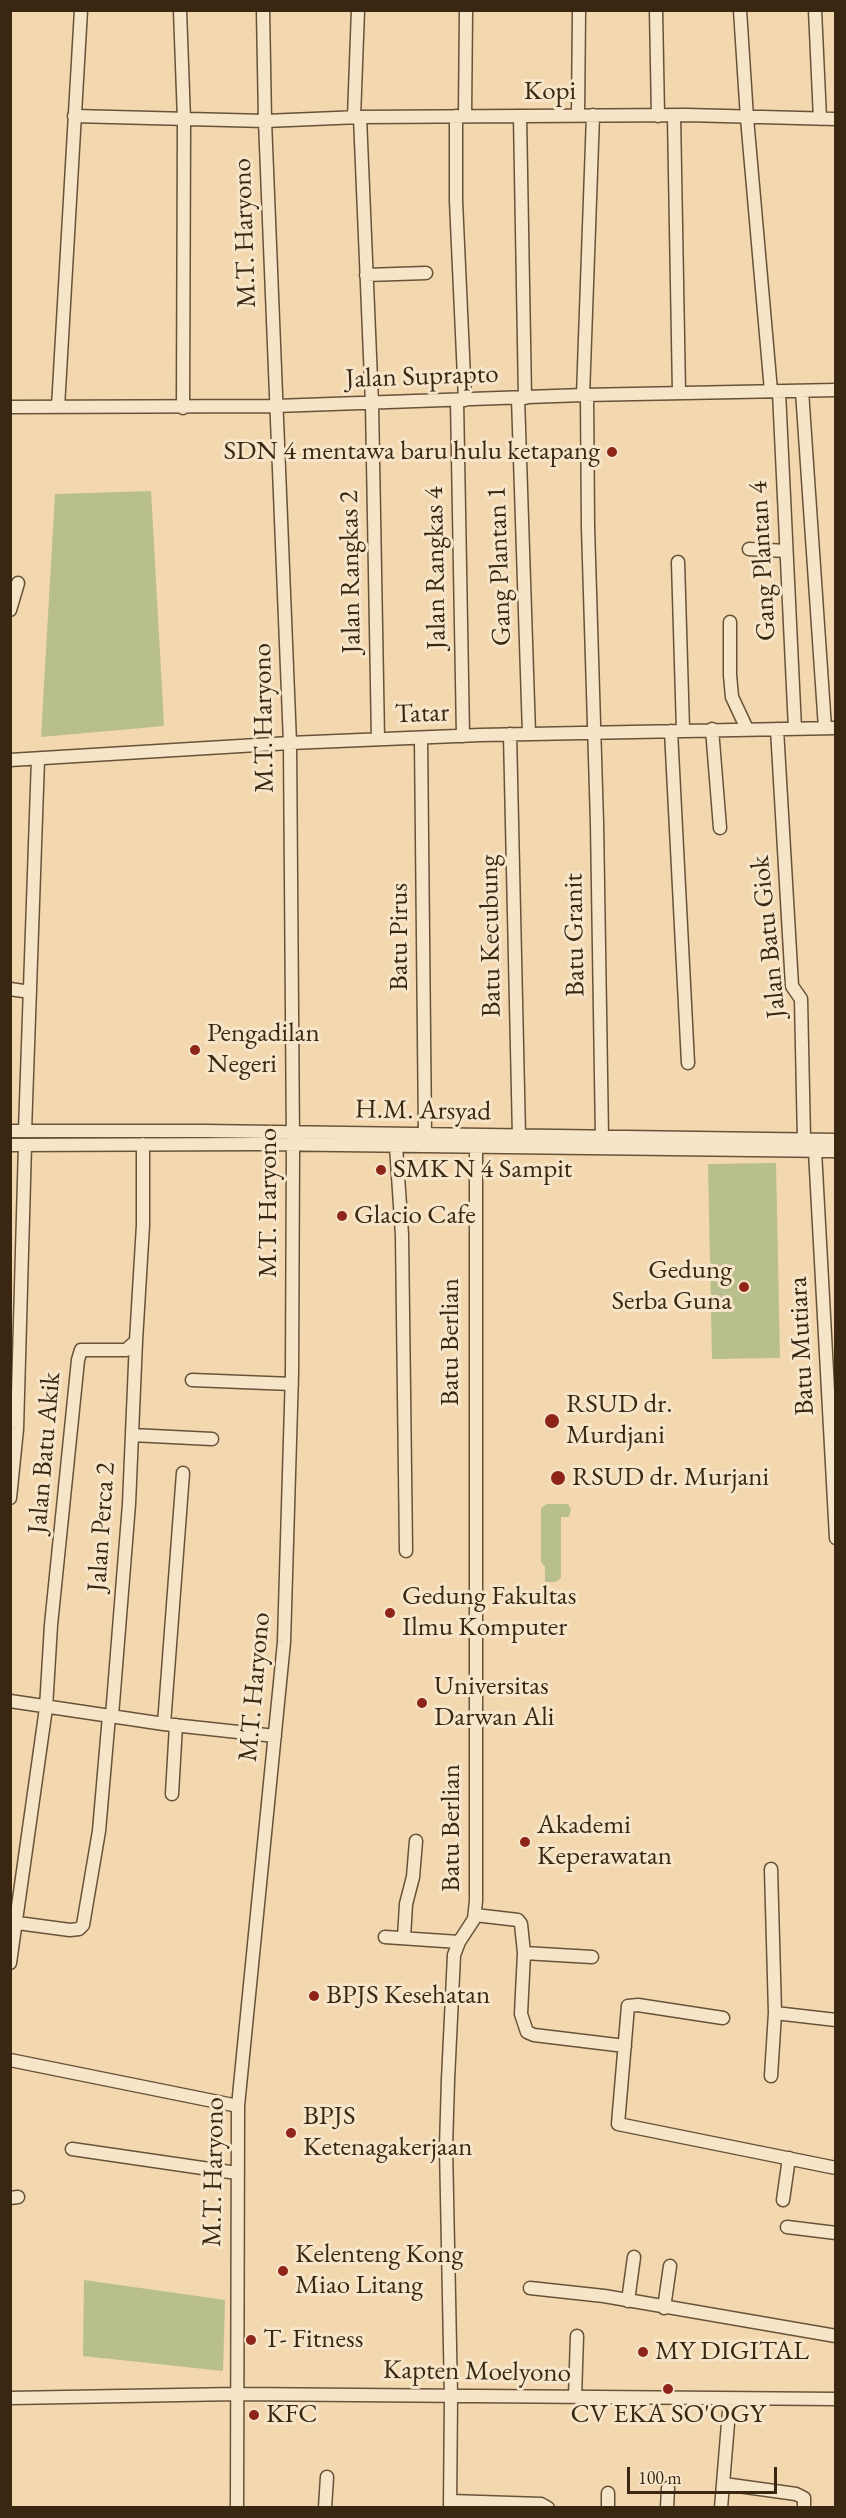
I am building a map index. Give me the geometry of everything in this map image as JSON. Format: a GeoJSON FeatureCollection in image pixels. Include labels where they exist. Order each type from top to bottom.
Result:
{"type":"FeatureCollection","features":[{"type":"Feature","properties":{"kind":"street"},"geometry":{"type":"LineString","coordinates":[[58,407],[81,10]]}},
{"type":"Feature","properties":{"kind":"street"},"geometry":{"type":"LineString","coordinates":[[180,10],[184,120],[183,408]]}},
{"type":"Feature","properties":{"kind":"street","name":"M.T. Haryono"},"geometry":{"type":"LineString","coordinates":[[237,2508],[238,2106],[287,1592],[292,1384],[290,743],[265,120],[263,10]]}},
{"type":"Feature","properties":{"kind":"street","name":"Jalan Rangkas 2"},"geometry":{"type":"LineString","coordinates":[[358,10],[357,117],[372,404],[378,740]]}},
{"type":"Feature","properties":{"kind":"street","name":"Jalan Rangkas 4"},"geometry":{"type":"LineString","coordinates":[[463,736],[461,400],[456,213],[466,10]]}},
{"type":"Feature","properties":{"kind":"street"},"geometry":{"type":"LineString","coordinates":[[578,115],[579,10]]}},
{"type":"Feature","properties":{"kind":"street"},"geometry":{"type":"LineString","coordinates":[[656,10],[657,116]]}},
{"type":"Feature","properties":{"kind":"street","name":"Gang Plantan 4"},"geometry":{"type":"LineString","coordinates":[[740,10],[747,118],[775,391],[795,729]]}},
{"type":"Feature","properties":{"kind":"street"},"geometry":{"type":"LineString","coordinates":[[815,10],[820,119]]}},
{"type":"Feature","properties":{"kind":"street","name":"Kopi"},"geometry":{"type":"LineString","coordinates":[[74,117],[265,120],[593,115],[836,119]]}},
{"type":"Feature","properties":{"kind":"street","name":"Batu Granit"},"geometry":{"type":"LineString","coordinates":[[593,115],[585,395],[596,733],[602,1137]]}},
{"type":"Feature","properties":{"kind":"street","name":"Gang Plantan 1"},"geometry":{"type":"LineString","coordinates":[[520,116],[522,398],[529,734]]}},
{"type":"Feature","properties":{"kind":"street"},"geometry":{"type":"LineString","coordinates":[[674,116],[679,393]]}},
{"type":"Feature","properties":{"kind":"street"},"geometry":{"type":"LineString","coordinates":[[366,275],[426,273]]}},
{"type":"Feature","properties":{"kind":"street","name":"Jalan Suprapto"},"geometry":{"type":"LineString","coordinates":[[10,407],[183,408],[372,404],[585,395],[836,390]]}},
{"type":"Feature","properties":{"kind":"street"},"geometry":{"type":"LineString","coordinates":[[802,391],[830,728]]}},
{"type":"Feature","properties":{"kind":"street"},"geometry":{"type":"LineString","coordinates":[[749,549],[786,551]]}},
{"type":"Feature","properties":{"kind":"street"},"geometry":{"type":"LineString","coordinates":[[678,562],[677,730],[688,1063]]}},
{"type":"Feature","properties":{"kind":"street"},"geometry":{"type":"LineString","coordinates":[[10,610],[18,583]]}},
{"type":"Feature","properties":{"kind":"street"},"geometry":{"type":"LineString","coordinates":[[730,622],[732,697],[747,729]]}},
{"type":"Feature","properties":{"kind":"street","name":"Tatar"},"geometry":{"type":"LineString","coordinates":[[10,760],[290,743],[510,734],[830,728]]}},
{"type":"Feature","properties":{"kind":"street"},"geometry":{"type":"LineString","coordinates":[[712,729],[720,828]]}},
{"type":"Feature","properties":{"kind":"street","name":"Jalan Batu Giok"},"geometry":{"type":"LineString","coordinates":[[777,729],[792,987],[801,999],[804,1140]]}},
{"type":"Feature","properties":{"kind":"street","name":"Batu Kecubung"},"geometry":{"type":"LineString","coordinates":[[510,734],[519,1136]]}},
{"type":"Feature","properties":{"kind":"street","name":"Batu Pirus"},"geometry":{"type":"LineString","coordinates":[[421,738],[425,1135]]}},
{"type":"Feature","properties":{"kind":"street"},"geometry":{"type":"LineString","coordinates":[[25,1131],[38,759]]}},
{"type":"Feature","properties":{"kind":"street"},"geometry":{"type":"LineString","coordinates":[[10,989],[30,992]]}},
{"type":"Feature","properties":{"kind":"street","name":"H.M. Arsyad"},"geometry":{"type":"LineString","coordinates":[[10,1131],[293,1132],[836,1140]]}},
{"type":"Feature","properties":{"kind":"street"},"geometry":{"type":"LineString","coordinates":[[118,1131],[118,1144]]}},
{"type":"Feature","properties":{"kind":"street","name":"H.M. Arsyad"},"geometry":{"type":"LineString","coordinates":[[10,1144],[836,1151]]}},
{"type":"Feature","properties":{"kind":"street"},"geometry":{"type":"LineString","coordinates":[[136,1341],[143,1225],[143,1144]]}},
{"type":"Feature","properties":{"kind":"street"},"geometry":{"type":"LineString","coordinates":[[10,1498],[15,1326],[24,1145]]}},
{"type":"Feature","properties":{"kind":"street"},"geometry":{"type":"LineString","coordinates":[[396,1146],[402,1235],[406,1551]]}},
{"type":"Feature","properties":{"kind":"street","name":"Batu Berlian"},"geometry":{"type":"LineString","coordinates":[[450,2504],[451,2396],[446,2146],[454,1955],[475,1915],[478,1825],[475,1725],[476,1147]]}},
{"type":"Feature","properties":{"kind":"street","name":"Batu Mutiara"},"geometry":{"type":"LineString","coordinates":[[815,1150],[836,1538]]}},
{"type":"Feature","properties":{"kind":"street","name":"Jalan Perca 2"},"geometry":{"type":"LineString","coordinates":[[13,1922],[70,1930],[79,1929],[82,1925],[99,1831],[110,1716],[129,1504],[136,1341]]}},
{"type":"Feature","properties":{"kind":"street","name":"Jalan Batu Akik"},"geometry":{"type":"LineString","coordinates":[[46,1708],[51,1625],[79,1353],[85,1349],[126,1350],[136,1341]]}},
{"type":"Feature","properties":{"kind":"street"},"geometry":{"type":"LineString","coordinates":[[192,1380],[292,1384]]}},
{"type":"Feature","properties":{"kind":"street"},"geometry":{"type":"LineString","coordinates":[[132,1435],[212,1439]]}},
{"type":"Feature","properties":{"kind":"street"},"geometry":{"type":"LineString","coordinates":[[172,1794],[170,1725],[183,1473]]}},
{"type":"Feature","properties":{"kind":"street"},"geometry":{"type":"LineString","coordinates":[[10,1701],[170,1725],[275,1736]]}},
{"type":"Feature","properties":{"kind":"street"},"geometry":{"type":"LineString","coordinates":[[10,1963],[13,1922],[46,1708]]}},
{"type":"Feature","properties":{"kind":"street"},"geometry":{"type":"LineString","coordinates":[[404,1938],[406,1904],[413,1877],[417,1841]]}},
{"type":"Feature","properties":{"kind":"street"},"geometry":{"type":"LineString","coordinates":[[771,1869],[774,2013],[771,2076]]}},
{"type":"Feature","properties":{"kind":"street"},"geometry":{"type":"LineString","coordinates":[[475,1915],[518,1920],[522,1928],[524,1953],[521,2014],[528,2032],[534,2035],[626,2046]]}},
{"type":"Feature","properties":{"kind":"street"},"geometry":{"type":"LineString","coordinates":[[385,1937],[459,1942]]}},
{"type":"Feature","properties":{"kind":"street"},"geometry":{"type":"LineString","coordinates":[[524,1953],[592,1957]]}},
{"type":"Feature","properties":{"kind":"street"},"geometry":{"type":"LineString","coordinates":[[723,2018],[631,2005],[626,2011],[626,2046],[618,2124],[836,2168]]}},
{"type":"Feature","properties":{"kind":"street"},"geometry":{"type":"LineString","coordinates":[[774,2013],[836,2020]]}},
{"type":"Feature","properties":{"kind":"street"},"geometry":{"type":"LineString","coordinates":[[10,2060],[238,2106]]}},
{"type":"Feature","properties":{"kind":"street"},"geometry":{"type":"LineString","coordinates":[[72,2149],[237,2173]]}},
{"type":"Feature","properties":{"kind":"street"},"geometry":{"type":"LineString","coordinates":[[783,2200],[789,2158]]}},
{"type":"Feature","properties":{"kind":"street"},"geometry":{"type":"LineString","coordinates":[[787,2227],[836,2233]]}},
{"type":"Feature","properties":{"kind":"street"},"geometry":{"type":"LineString","coordinates":[[628,2301],[634,2257]]}},
{"type":"Feature","properties":{"kind":"street"},"geometry":{"type":"LineString","coordinates":[[664,2308],[670,2266]]}},
{"type":"Feature","properties":{"kind":"street"},"geometry":{"type":"LineString","coordinates":[[530,2288],[604,2296],[836,2336]]}},
{"type":"Feature","properties":{"kind":"street"},"geometry":{"type":"LineString","coordinates":[[575,2397],[577,2336]]}},
{"type":"Feature","properties":{"kind":"street","name":"Kapten Moelyono"},"geometry":{"type":"LineString","coordinates":[[10,2398],[236,2394],[836,2399]]}},
{"type":"Feature","properties":{"kind":"street"},"geometry":{"type":"LineString","coordinates":[[721,2508],[730,2399]]}},
{"type":"Feature","properties":{"kind":"street"},"geometry":{"type":"LineString","coordinates":[[325,2508],[327,2477]]}},
{"type":"Feature","properties":{"kind":"street"},"geometry":{"type":"LineString","coordinates":[[724,2484],[800,2495],[804,2498],[804,2508]]}},
{"type":"Feature","properties":{"kind":"street"},"geometry":{"type":"LineString","coordinates":[[668,2488],[668,2508]]}},
{"type":"Feature","properties":{"kind":"street"},"geometry":{"type":"LineString","coordinates":[[608,2493],[608,2508]]}},
{"type":"Feature","properties":{"kind":"street"},"geometry":{"type":"LineString","coordinates":[[450,2504],[541,2504],[548,2508]]}},
{"type":"Feature","properties":{"kind":"green space"},"geometry":{"type":"Polygon","coordinates":[[[151,491],[164,726],[41,737],[55,494],[151,491]]]}},
{"type":"Feature","properties":{"kind":"green space"},"geometry":{"type":"Polygon","coordinates":[[[776,1163],[780,1358],[712,1359],[708,1164],[776,1163]]]}},
{"type":"Feature","properties":{"kind":"green space"},"geometry":{"type":"Polygon","coordinates":[[[547,1504],[568,1504],[571,1509],[569,1517],[561,1517],[561,1578],[556,1582],[545,1582],[545,1567],[541,1562],[541,1508],[547,1504]]]}},
{"type":"Feature","properties":{"kind":"green space"},"geometry":{"type":"Polygon","coordinates":[[[84,2280],[225,2300],[223,2371],[83,2356],[84,2280]]]}},
{"type":"Feature","properties":{"kind":"place","name":"SDN 4 mentawa baru hulu ketapang"},"geometry":{"type":"Point","coordinates":[612,452]}},
{"type":"Feature","properties":{"kind":"place","name":"Pengadilan Negeri"},"geometry":{"type":"Point","coordinates":[195,1050]}},
{"type":"Feature","properties":{"kind":"place","name":"SMK N 4 Sampit"},"geometry":{"type":"Point","coordinates":[381,1170]}},
{"type":"Feature","properties":{"kind":"place","name":"Glacio Cafe"},"geometry":{"type":"Point","coordinates":[342,1216]}},
{"type":"Feature","properties":{"kind":"place","name":"Gedung Serba Guna"},"geometry":{"type":"Point","coordinates":[744,1287]}},
{"type":"Feature","properties":{"kind":"place","name":"RSUD dr. Murdjani"},"geometry":{"type":"Point","coordinates":[552,1421]}},
{"type":"Feature","properties":{"kind":"place","name":"RSUD dr. Murjani"},"geometry":{"type":"Point","coordinates":[558,1478]}},
{"type":"Feature","properties":{"kind":"place","name":"Gedung Fakultas Ilmu Komputer"},"geometry":{"type":"Point","coordinates":[390,1613]}},
{"type":"Feature","properties":{"kind":"place","name":"Universitas Darwan Ali"},"geometry":{"type":"Point","coordinates":[422,1703]}},
{"type":"Feature","properties":{"kind":"place","name":"Akademi Keperawatan"},"geometry":{"type":"Point","coordinates":[525,1842]}},
{"type":"Feature","properties":{"kind":"place","name":"BPJS Kesehatan"},"geometry":{"type":"Point","coordinates":[314,1996]}},
{"type":"Feature","properties":{"kind":"place","name":"BPJS Ketenagakerjaan"},"geometry":{"type":"Point","coordinates":[291,2133]}},
{"type":"Feature","properties":{"kind":"place","name":"Kelenteng Kong Miao Litang"},"geometry":{"type":"Point","coordinates":[283,2271]}},
{"type":"Feature","properties":{"kind":"place","name":"T- Fitness"},"geometry":{"type":"Point","coordinates":[251,2340]}},
{"type":"Feature","properties":{"kind":"place","name":"MY DIGITAL"},"geometry":{"type":"Point","coordinates":[643,2352]}},
{"type":"Feature","properties":{"kind":"place","name":"CV EKA SO'OGY"},"geometry":{"type":"Point","coordinates":[668,2389]}},
{"type":"Feature","properties":{"kind":"place","name":"KFC"},"geometry":{"type":"Point","coordinates":[254,2415]}}]}
